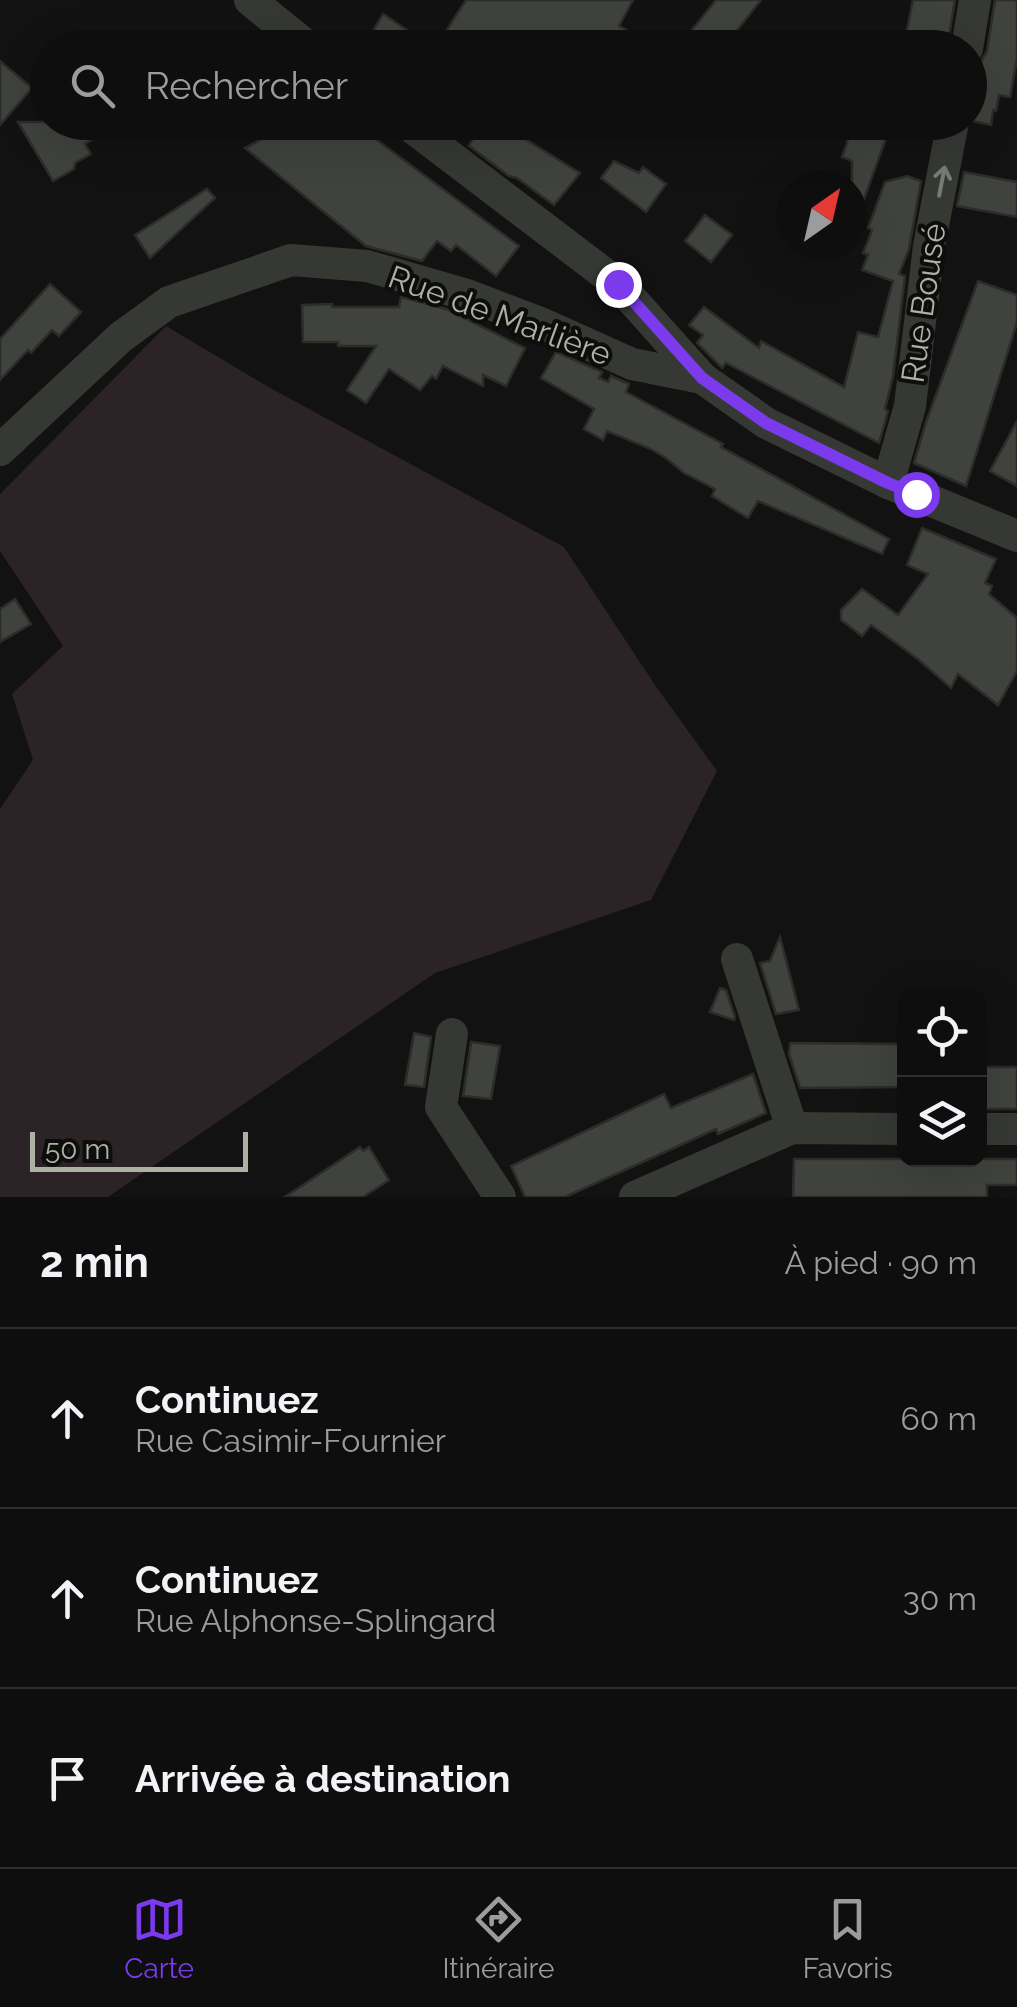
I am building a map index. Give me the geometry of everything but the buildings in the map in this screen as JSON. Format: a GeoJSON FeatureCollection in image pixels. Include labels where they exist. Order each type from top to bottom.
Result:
{"type":"FeatureCollection","features":[{"type":"Feature","properties":{"kind":"street"},"geometry":{"type":"LineString","coordinates":[[250,0],[288,30]]}},
{"type":"Feature","properties":{"kind":"street"},"geometry":{"type":"LineString","coordinates":[[969,30],[975,0]]}},
{"type":"Feature","properties":{"kind":"street"},"geometry":{"type":"LineString","coordinates":[[430,140],[618,284],[702,378],[766,423],[888,483],[1017,536]]}},
{"type":"Feature","properties":{"kind":"street","name":"Rue Bousé"},"geometry":{"type":"LineString","coordinates":[[888,483],[910,406],[929,246],[950,140]]}},
{"type":"Feature","properties":{"kind":"street","name":"Rue de Marlière"},"geometry":{"type":"LineString","coordinates":[[0,450],[120,337],[170,302],[291,260],[368,266],[464,294],[632,364],[702,378]]}},
{"type":"Feature","properties":{"kind":"street"},"geometry":{"type":"LineString","coordinates":[[737,959],[792,1128]]}},
{"type":"Feature","properties":{"kind":"street"},"geometry":{"type":"LineString","coordinates":[[452,1034],[441,1107],[500,1197]]}},
{"type":"Feature","properties":{"kind":"street"},"geometry":{"type":"LineString","coordinates":[[635,1197],[792,1128],[897,1129]]}},
{"type":"Feature","properties":{"kind":"street"},"geometry":{"type":"LineString","coordinates":[[987,1129],[1017,1129]]}},
{"type":"Feature","properties":{"kind":"shaded area"},"geometry":{"type":"Polygon","coordinates":[[[166,326],[272,389],[564,547],[717,771],[651,900],[435,973],[108,1197],[0,1197],[0,809],[33,760],[12,694],[63,646],[0,551],[0,494],[166,326]]]}},
{"type":"Feature","properties":{"kind":"route"},"geometry":{"type":"LineString","coordinates":[[618,284],[702,378],[766,423],[916,494]]}}]}
